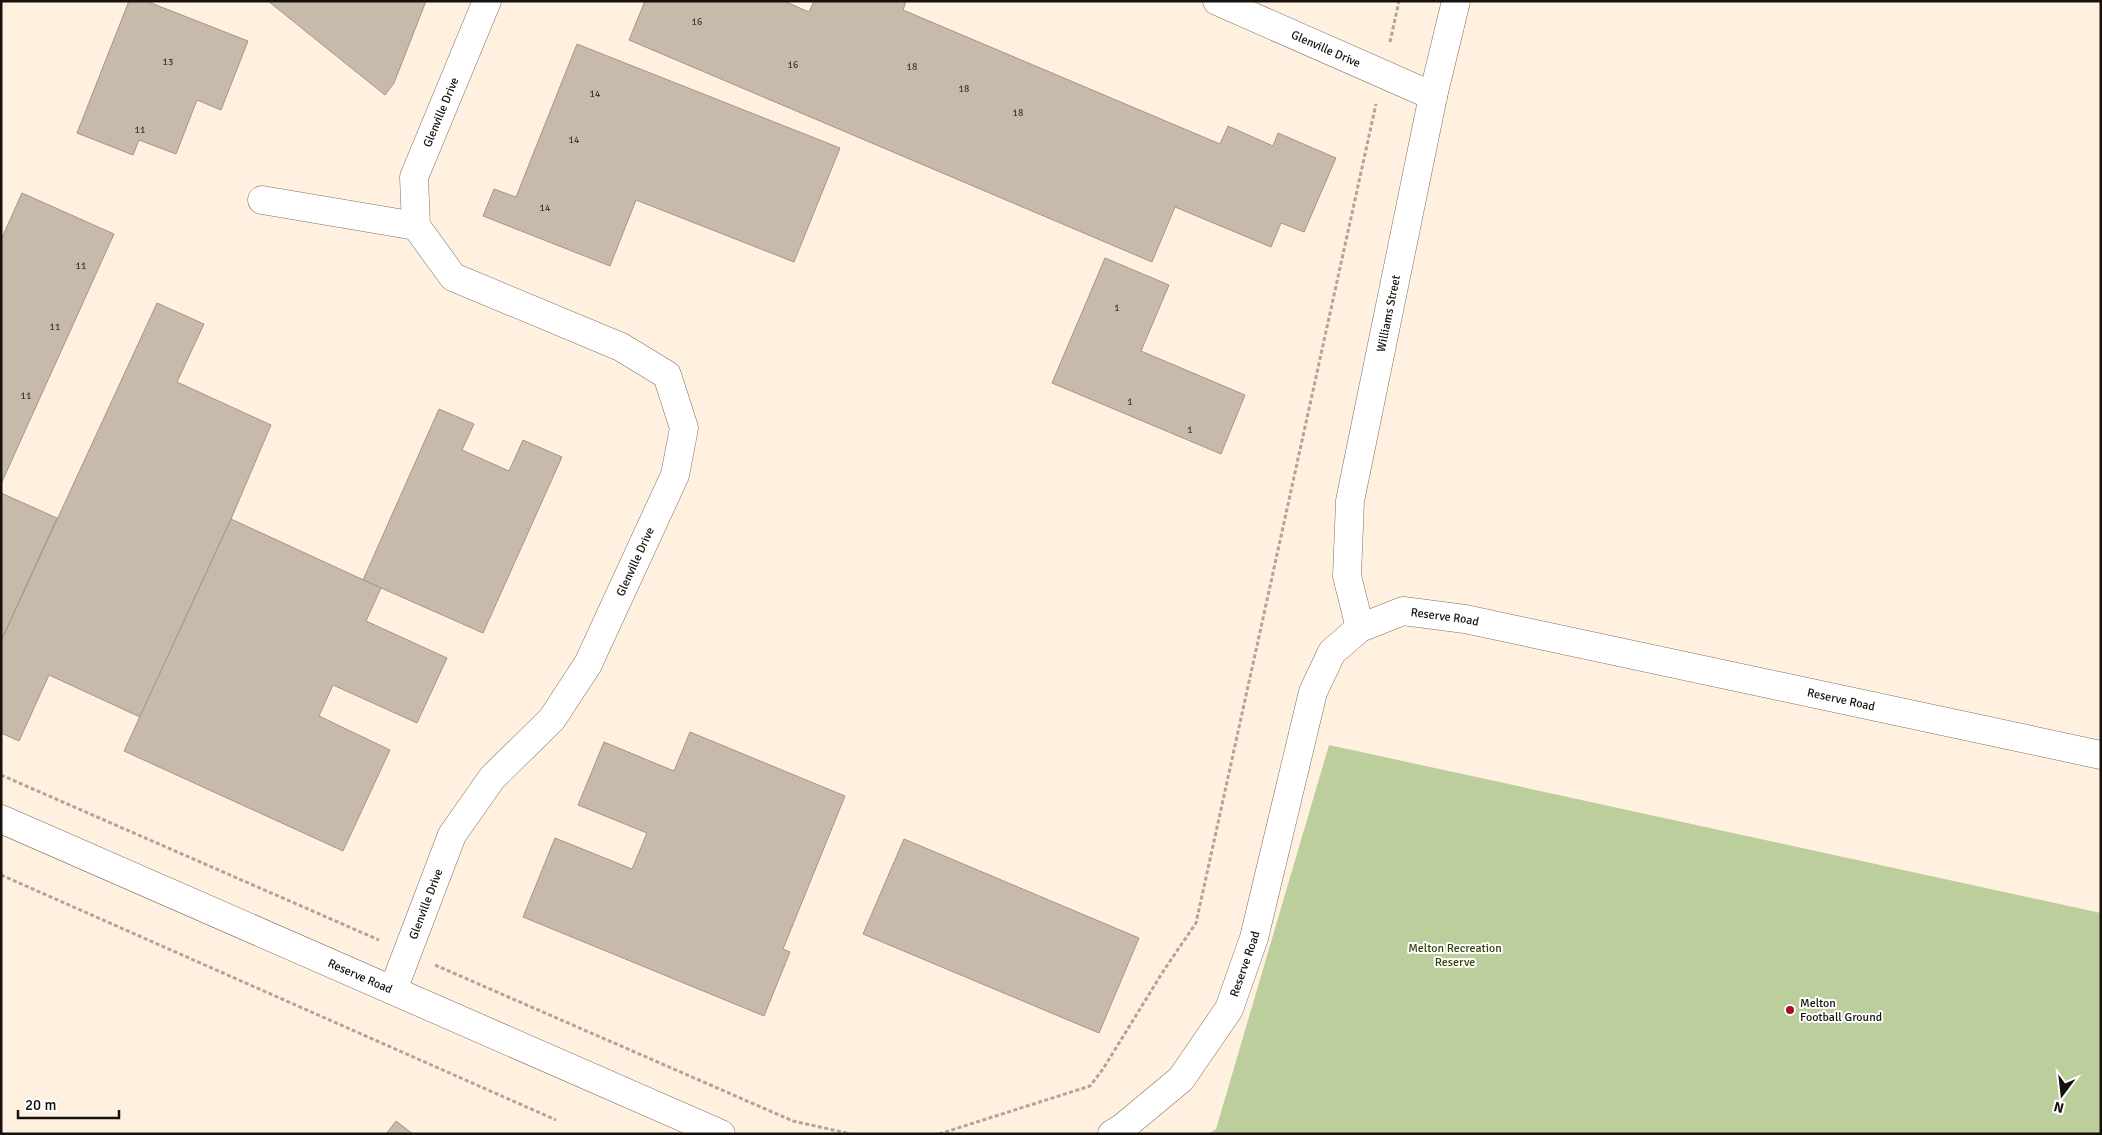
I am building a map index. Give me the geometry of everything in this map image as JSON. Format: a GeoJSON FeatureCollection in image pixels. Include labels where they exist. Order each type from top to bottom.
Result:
{"type":"FeatureCollection","features":[{"type":"Feature","properties":{"kind":"street","name":"Glenville Drive"},"geometry":{"type":"LineString","coordinates":[[393,990],[452,835],[492,778],[552,719],[588,664],[676,475],[684,428],[667,376],[620,347],[453,277],[416,226],[414,177],[487,1]]}},
{"type":"Feature","properties":{"kind":"street","name":"Glenville Drive"},"geometry":{"type":"LineString","coordinates":[[1217,1],[1433,96]]}},
{"type":"Feature","properties":{"kind":"street","name":"Williams Street"},"geometry":{"type":"LineString","coordinates":[[1360,628],[1347,576],[1350,501],[1433,96],[1456,1]]}},
{"type":"Feature","properties":{"kind":"street"},"geometry":{"type":"LineString","coordinates":[[262,200],[416,226]]}},
{"type":"Feature","properties":{"kind":"street","name":"Reserve Road"},"geometry":{"type":"LineString","coordinates":[[1112,1134],[1122,1128],[1181,1079],[1229,1009],[1254,938],[1313,692],[1332,652],[1360,628],[1403,611],[1465,619],[2101,754]]}},
{"type":"Feature","properties":{"kind":"street","name":"Reserve Road"},"geometry":{"type":"LineString","coordinates":[[1,819],[721,1134]]}},
{"type":"Feature","properties":{"kind":"path"},"geometry":{"type":"LineString","coordinates":[[939,1134],[1090,1086],[1103,1069],[1164,970],[1196,923],[1399,1]]}},
{"type":"Feature","properties":{"kind":"path"},"geometry":{"type":"LineString","coordinates":[[1,875],[556,1120]]}},
{"type":"Feature","properties":{"kind":"green space","name":"Melton Recreation Reserve"},"geometry":{"type":"Polygon","coordinates":[[[1329,745],[2101,913],[2101,1134],[1209,1134],[1216,1129],[1329,745]]]}},
{"type":"Feature","properties":{"kind":"building"},"geometry":{"type":"Polygon","coordinates":[[[129,1],[146,1],[248,41],[221,110],[197,100],[176,154],[139,140],[133,155],[77,133],[129,1]]]}},
{"type":"Feature","properties":{"kind":"building"},"geometry":{"type":"Polygon","coordinates":[[[268,1],[426,1],[394,83],[385,95],[268,1]]]}},
{"type":"Feature","properties":{"kind":"building"},"geometry":{"type":"Polygon","coordinates":[[[645,1],[784,1],[809,12],[814,1],[906,1],[903,10],[1220,144],[1228,126],[1273,146],[1278,133],[1336,158],[1304,232],[1281,223],[1271,247],[1175,207],[1152,262],[629,40],[645,1]]]}},
{"type":"Feature","properties":{"kind":"building"},"geometry":{"type":"Polygon","coordinates":[[[577,44],[840,148],[794,262],[636,200],[610,266],[483,216],[494,189],[516,197],[577,44]]]}},
{"type":"Feature","properties":{"kind":"building"},"geometry":{"type":"Polygon","coordinates":[[[22,193],[114,234],[1,484],[1,240],[22,193]]]}},
{"type":"Feature","properties":{"kind":"building"},"geometry":{"type":"Polygon","coordinates":[[[1105,258],[1169,285],[1141,351],[1245,395],[1221,454],[1052,383],[1105,258]]]}},
{"type":"Feature","properties":{"kind":"building"},"geometry":{"type":"Polygon","coordinates":[[[157,303],[204,324],[177,382],[271,425],[231,519],[140,717],[49,675],[19,741],[1,733],[1,641],[157,303]]]}},
{"type":"Feature","properties":{"kind":"building"},"geometry":{"type":"Polygon","coordinates":[[[439,409],[474,424],[462,450],[509,471],[523,440],[562,457],[483,633],[363,580],[439,409]]]}},
{"type":"Feature","properties":{"kind":"building"},"geometry":{"type":"Polygon","coordinates":[[[1,493],[57,518],[1,641],[1,493]]]}},
{"type":"Feature","properties":{"kind":"building"},"geometry":{"type":"Polygon","coordinates":[[[231,519],[381,588],[366,621],[447,658],[417,723],[333,685],[319,716],[390,750],[343,851],[124,751],[231,519]]]}},
{"type":"Feature","properties":{"kind":"building"},"geometry":{"type":"Polygon","coordinates":[[[690,732],[845,796],[783,949],[790,952],[764,1016],[523,917],[555,838],[632,869],[647,833],[578,805],[604,742],[674,771],[690,732]]]}},
{"type":"Feature","properties":{"kind":"building"},"geometry":{"type":"Polygon","coordinates":[[[904,839],[1139,938],[1099,1033],[863,934],[904,839]]]}},
{"type":"Feature","properties":{"kind":"building"},"geometry":{"type":"Polygon","coordinates":[[[396,1121],[413,1134],[386,1134],[396,1121]]]}},
{"type":"Feature","properties":{"kind":"place","name":"Melton Football Ground"},"geometry":{"type":"Point","coordinates":[1790,1010]}}]}
